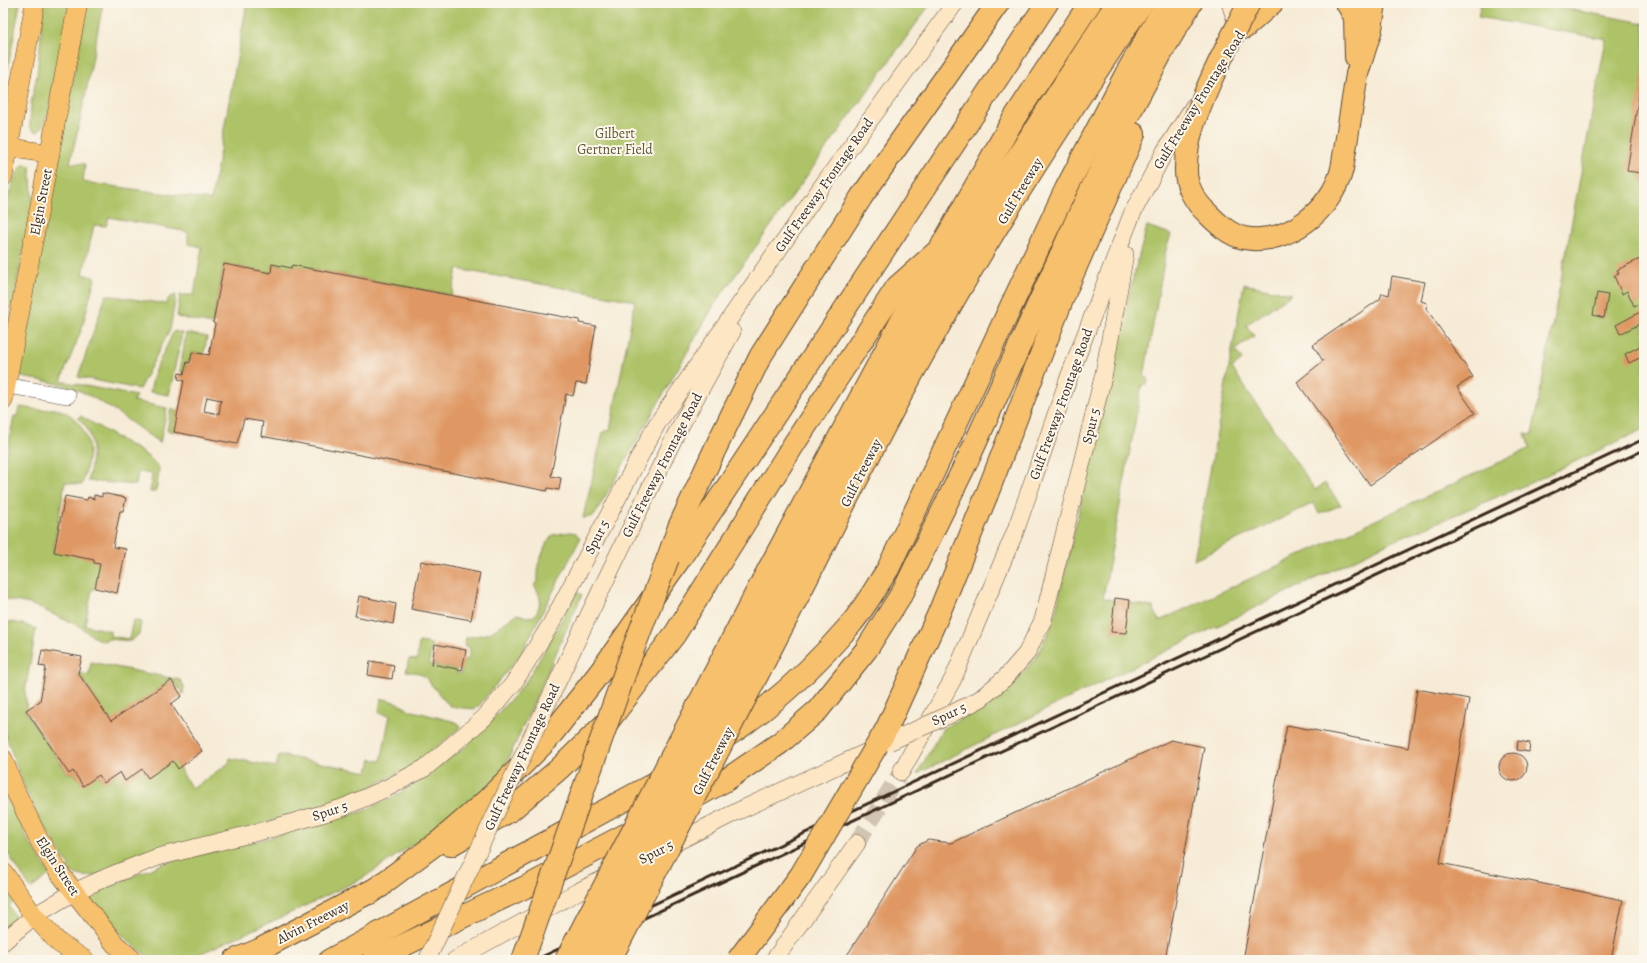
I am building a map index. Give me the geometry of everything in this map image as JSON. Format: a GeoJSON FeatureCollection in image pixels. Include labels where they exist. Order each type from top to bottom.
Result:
{"type":"FeatureCollection","features":[{"type":"Feature","properties":{"kind":"highway"},"geometry":{"type":"LineString","coordinates":[[523,960],[631,655],[679,528],[716,447],[760,357],[862,196],[998,3]]}},
{"type":"Feature","properties":{"kind":"highway"},"geometry":{"type":"LineString","coordinates":[[370,893],[441,840],[487,800],[547,740],[601,671],[681,557],[978,106],[1048,3]]}},
{"type":"Feature","properties":{"kind":"highway","name":"Gulf Freeway"},"geometry":{"type":"LineString","coordinates":[[610,960],[781,587],[940,249],[1013,120],[1090,3]]}},
{"type":"Feature","properties":{"kind":"highway","name":"Gulf Freeway"},"geometry":{"type":"LineString","coordinates":[[566,960],[781,587],[919,360],[970,272],[1050,122],[1117,3]]}},
{"type":"Feature","properties":{"kind":"highway","name":"Gulf Freeway"},"geometry":{"type":"LineString","coordinates":[[1050,122],[1142,3]]}},
{"type":"Feature","properties":{"kind":"highway"},"geometry":{"type":"LineString","coordinates":[[330,960],[652,785],[734,732],[799,680],[852,623],[888,569],[1066,189],[1166,3]]}},
{"type":"Feature","properties":{"kind":"highway"},"geometry":{"type":"LineString","coordinates":[[738,960],[801,875],[887,728],[939,613],[987,494],[1124,139],[1164,48],[1191,3]]}},
{"type":"Feature","properties":{"kind":"highway"},"geometry":{"type":"LineString","coordinates":[[373,960],[532,884],[726,780],[780,743],[818,710],[866,650],[904,590],[970,455],[1078,217],[1124,139],[1153,98],[1206,3]]}},
{"type":"Feature","properties":{"kind":"highway"},"geometry":{"type":"LineString","coordinates":[[1249,3],[1226,47],[1195,116],[1188,142],[1185,170],[1189,188],[1200,207],[1222,227],[1244,238],[1271,238],[1302,225],[1324,205],[1340,178],[1357,74],[1371,29],[1375,3]]}},
{"type":"Feature","properties":{"kind":"highway"},"geometry":{"type":"LineString","coordinates":[[1240,36],[1272,3]]}},
{"type":"Feature","properties":{"kind":"highway"},"geometry":{"type":"LineString","coordinates":[[1347,3],[1354,17],[1357,74]]}},
{"type":"Feature","properties":{"kind":"highway"},"geometry":{"type":"LineString","coordinates":[[370,893],[511,810],[559,769],[609,720],[675,634],[794,444],[897,287],[940,249]]}},
{"type":"Feature","properties":{"kind":"highway","name":"Gulf Freeway"},"geometry":{"type":"LineString","coordinates":[[590,960],[781,587]]}},
{"type":"Feature","properties":{"kind":"highway","name":"Alvin Freeway"},"geometry":{"type":"LineString","coordinates":[[235,960],[259,950],[370,893]]}},
{"type":"Feature","properties":{"kind":"main road"},"geometry":{"type":"LineString","coordinates":[[3,177],[35,3]]}},
{"type":"Feature","properties":{"kind":"main road","name":"Elgin Street"},"geometry":{"type":"LineString","coordinates":[[4,391],[78,3]]}},
{"type":"Feature","properties":{"kind":"main road","name":"Gulf Freeway Frontage Road"},"geometry":{"type":"LineString","coordinates":[[426,960],[676,434],[780,246],[955,3]]}},
{"type":"Feature","properties":{"kind":"main road"},"geometry":{"type":"LineString","coordinates":[[1230,3],[1240,36]]}},
{"type":"Feature","properties":{"kind":"main road","name":"Gulf Freeway Frontage Road"},"geometry":{"type":"LineString","coordinates":[[900,772],[953,679],[1015,532],[1069,377],[1132,214],[1165,151],[1240,36],[1259,3]]}},
{"type":"Feature","properties":{"kind":"main road"},"geometry":{"type":"LineString","coordinates":[[8,147],[50,154]]}},
{"type":"Feature","properties":{"kind":"main road","name":"Spur 5"},"geometry":{"type":"LineString","coordinates":[[455,960],[577,892],[736,812],[951,714],[980,699],[1005,678],[1026,654],[1043,620],[1104,373],[1132,214]]}},
{"type":"Feature","properties":{"kind":"main road","name":"Spur 5"},"geometry":{"type":"LineString","coordinates":[[3,942],[34,916],[74,892],[158,857],[270,829],[342,808],[388,788],[425,768],[484,718],[513,684],[551,624],[657,424],[780,246]]}},
{"type":"Feature","properties":{"kind":"main road","name":"Elgin Street"},"geometry":{"type":"LineString","coordinates":[[3,759],[15,790],[39,840],[58,871],[114,944],[133,960]]}},
{"type":"Feature","properties":{"kind":"main road"},"geometry":{"type":"LineString","coordinates":[[3,786],[10,804],[39,840]]}},
{"type":"Feature","properties":{"kind":"main road"},"geometry":{"type":"LineString","coordinates":[[774,960],[857,843]]}},
{"type":"Feature","properties":{"kind":"main road"},"geometry":{"type":"LineString","coordinates":[[3,872],[34,916],[58,942],[85,960]]}},
{"type":"Feature","properties":{"kind":"street"},"geometry":{"type":"LineString","coordinates":[[4,391],[68,396]]}},
{"type":"Feature","properties":{"kind":"green space"},"geometry":{"type":"Polygon","coordinates":[[[8,3],[20,3],[3,95],[3,31],[8,3]]]}},
{"type":"Feature","properties":{"kind":"green space"},"geometry":{"type":"Polygon","coordinates":[[[44,3],[72,3],[48,114],[38,132],[34,131],[30,127],[31,103],[37,75],[44,3]]]}},
{"type":"Feature","properties":{"kind":"green space","name":"Gilbert Gertner Field"},"geometry":{"type":"Polygon","coordinates":[[[87,3],[103,3],[85,98],[70,163],[85,164],[83,182],[211,200],[247,3],[931,3],[714,305],[594,516],[583,518],[603,432],[610,430],[635,301],[457,269],[452,295],[292,265],[291,268],[273,264],[271,273],[224,264],[212,324],[177,317],[180,295],[194,295],[202,247],[188,244],[188,232],[109,217],[106,226],[94,225],[83,274],[95,278],[82,328],[61,381],[136,396],[133,401],[167,408],[160,443],[112,409],[82,392],[60,384],[22,377],[18,370],[87,3]]]}},
{"type":"Feature","properties":{"kind":"green space"},"geometry":{"type":"Polygon","coordinates":[[[1481,3],[1534,3],[1644,23],[1644,429],[1530,483],[1384,545],[1061,702],[917,774],[943,728],[976,711],[1008,690],[1035,659],[1053,623],[1132,282],[1147,226],[1171,234],[1166,250],[1144,377],[1148,378],[1147,385],[1142,384],[1103,598],[1153,607],[1159,621],[1530,448],[1525,434],[1532,435],[1606,39],[1478,17],[1481,3]]]}},
{"type":"Feature","properties":{"kind":"green space"},"geometry":{"type":"Polygon","coordinates":[[[25,164],[30,166],[33,203],[3,351],[3,216],[14,180],[21,167],[25,164]]]}},
{"type":"Feature","properties":{"kind":"green space"},"geometry":{"type":"Polygon","coordinates":[[[1244,284],[1292,294],[1246,325],[1254,336],[1235,350],[1242,360],[1232,368],[1315,490],[1325,483],[1341,505],[1319,514],[1314,503],[1194,560],[1244,284]]]}},
{"type":"Feature","properties":{"kind":"green space"},"geometry":{"type":"Polygon","coordinates":[[[106,295],[166,304],[172,296],[176,295],[170,330],[139,389],[78,377],[106,295]]]}},
{"type":"Feature","properties":{"kind":"green space"},"geometry":{"type":"Polygon","coordinates":[[[174,331],[182,333],[169,395],[150,392],[155,370],[174,331]]]}},
{"type":"Feature","properties":{"kind":"green space"},"geometry":{"type":"Polygon","coordinates":[[[186,333],[207,337],[204,354],[192,352],[190,361],[186,362],[185,372],[180,371],[186,333]]]}},
{"type":"Feature","properties":{"kind":"green space"},"geometry":{"type":"Polygon","coordinates":[[[19,408],[40,410],[54,409],[62,411],[75,419],[84,431],[89,452],[82,485],[65,482],[53,551],[101,561],[96,589],[92,589],[85,625],[110,631],[110,636],[129,639],[133,620],[141,622],[139,634],[131,641],[109,639],[102,641],[79,626],[30,604],[3,599],[3,464],[7,452],[14,416],[17,416],[19,408]]]}},
{"type":"Feature","properties":{"kind":"green space"},"geometry":{"type":"Polygon","coordinates":[[[171,408],[177,412],[173,432],[167,430],[171,408]]]}},
{"type":"Feature","properties":{"kind":"green space"},"geometry":{"type":"Polygon","coordinates":[[[81,416],[141,452],[155,463],[159,468],[155,492],[150,492],[152,474],[138,472],[136,485],[88,481],[92,448],[89,432],[78,418],[81,416]]]}},
{"type":"Feature","properties":{"kind":"green space"},"geometry":{"type":"Polygon","coordinates":[[[570,532],[576,533],[580,539],[521,654],[476,709],[452,707],[444,700],[426,678],[419,673],[406,671],[409,659],[417,660],[419,642],[432,644],[429,664],[457,669],[456,673],[460,674],[464,659],[468,660],[470,647],[464,646],[466,638],[490,633],[517,614],[527,617],[535,616],[539,607],[540,597],[534,585],[538,582],[538,565],[547,542],[553,535],[570,532]]]}},
{"type":"Feature","properties":{"kind":"green space"},"geometry":{"type":"Polygon","coordinates":[[[577,592],[582,595],[502,773],[476,797],[433,831],[363,878],[284,916],[186,960],[152,960],[128,941],[88,897],[92,893],[165,863],[257,841],[361,812],[393,797],[420,780],[468,745],[511,699],[526,681],[539,660],[577,592]]]}},
{"type":"Feature","properties":{"kind":"green space"},"geometry":{"type":"Polygon","coordinates":[[[3,621],[23,624],[36,629],[25,692],[27,709],[25,711],[68,774],[73,772],[83,785],[98,775],[104,782],[120,770],[176,759],[192,789],[229,763],[230,758],[276,767],[279,755],[368,772],[371,759],[381,761],[390,715],[379,713],[381,698],[398,703],[409,710],[458,723],[460,728],[425,757],[404,771],[344,799],[94,876],[80,876],[67,869],[69,866],[39,818],[19,774],[3,727],[3,621]]]}},
{"type":"Feature","properties":{"kind":"green space"},"geometry":{"type":"Polygon","coordinates":[[[91,662],[180,680],[184,686],[183,694],[172,679],[111,722],[79,673],[89,675],[91,662]]]}},
{"type":"Feature","properties":{"kind":"green space"},"geometry":{"type":"Polygon","coordinates":[[[3,786],[29,842],[50,874],[31,889],[3,846],[3,786]]]}},
{"type":"Feature","properties":{"kind":"green space"},"geometry":{"type":"Polygon","coordinates":[[[3,886],[14,901],[9,906],[16,919],[3,929],[3,886]]]}},
{"type":"Feature","properties":{"kind":"building"},"geometry":{"type":"Polygon","coordinates":[[[1643,69],[1644,180],[1640,179],[1641,173],[1627,171],[1643,69]]]}},
{"type":"Feature","properties":{"kind":"building"},"geometry":{"type":"Polygon","coordinates":[[[1644,257],[1644,302],[1634,306],[1627,291],[1622,294],[1614,276],[1619,274],[1617,270],[1644,257]]]}},
{"type":"Feature","properties":{"kind":"building"},"geometry":{"type":"Polygon","coordinates":[[[224,264],[271,273],[272,264],[291,268],[292,265],[580,320],[579,323],[596,326],[586,384],[576,383],[573,396],[566,394],[551,476],[561,478],[559,490],[548,488],[547,491],[261,436],[263,422],[244,419],[237,444],[174,432],[184,380],[178,379],[179,373],[184,374],[187,362],[190,363],[192,352],[209,355],[215,324],[213,323],[224,264]],[[207,397],[204,411],[219,414],[221,400],[207,397]]]}},
{"type":"Feature","properties":{"kind":"building"},"geometry":{"type":"Polygon","coordinates":[[[1392,276],[1425,282],[1421,301],[1427,303],[1426,308],[1473,377],[1457,387],[1475,413],[1370,485],[1297,382],[1323,361],[1313,345],[1380,299],[1382,293],[1389,295],[1392,276]]]}},
{"type":"Feature","properties":{"kind":"building"},"geometry":{"type":"Polygon","coordinates":[[[1597,293],[1608,295],[1604,318],[1593,315],[1597,293]]]}},
{"type":"Feature","properties":{"kind":"building"},"geometry":{"type":"Polygon","coordinates":[[[1644,310],[1644,322],[1620,334],[1616,325],[1644,310]]]}},
{"type":"Feature","properties":{"kind":"building"},"geometry":{"type":"Polygon","coordinates":[[[1644,344],[1644,356],[1629,363],[1625,354],[1644,344]]]}},
{"type":"Feature","properties":{"kind":"building"},"geometry":{"type":"Polygon","coordinates":[[[102,493],[126,498],[123,511],[120,511],[113,547],[126,549],[117,593],[95,588],[100,564],[94,563],[94,560],[54,552],[65,496],[87,500],[88,497],[94,499],[94,495],[102,497],[102,493]]]}},
{"type":"Feature","properties":{"kind":"building"},"geometry":{"type":"Polygon","coordinates":[[[421,561],[480,573],[471,620],[411,609],[421,561]]]}},
{"type":"Feature","properties":{"kind":"building"},"geometry":{"type":"Polygon","coordinates":[[[359,596],[396,604],[393,624],[355,616],[359,596]]]}},
{"type":"Feature","properties":{"kind":"building"},"geometry":{"type":"Polygon","coordinates":[[[1115,598],[1130,600],[1126,633],[1111,632],[1115,598]]]}},
{"type":"Feature","properties":{"kind":"building"},"geometry":{"type":"Polygon","coordinates":[[[435,644],[466,650],[462,670],[432,664],[435,644]]]}},
{"type":"Feature","properties":{"kind":"building"},"geometry":{"type":"Polygon","coordinates":[[[42,650],[82,657],[78,673],[111,721],[171,680],[182,696],[171,704],[202,751],[178,769],[173,761],[148,778],[142,769],[125,781],[120,772],[104,783],[99,775],[83,786],[73,771],[69,774],[26,710],[40,701],[46,667],[39,666],[42,650]]]}},
{"type":"Feature","properties":{"kind":"building"},"geometry":{"type":"Polygon","coordinates":[[[370,661],[394,665],[392,679],[368,675],[370,661]]]}},
{"type":"Feature","properties":{"kind":"building"},"geometry":{"type":"Polygon","coordinates":[[[1417,689],[1469,699],[1440,863],[1623,900],[1611,960],[1243,960],[1287,725],[1408,748],[1417,689]]]}},
{"type":"Feature","properties":{"kind":"building"},"geometry":{"type":"Polygon","coordinates":[[[1171,740],[1204,747],[1165,960],[844,960],[917,846],[928,840],[951,843],[1171,740]]]}},
{"type":"Feature","properties":{"kind":"building"},"geometry":{"type":"Polygon","coordinates":[[[1518,741],[1530,743],[1529,752],[1517,750],[1518,741]]]}},
{"type":"Feature","properties":{"kind":"building"},"geometry":{"type":"Polygon","coordinates":[[[1513,753],[1523,757],[1527,767],[1523,777],[1513,781],[1503,777],[1499,767],[1503,757],[1513,753]]]}},
{"type":"Feature","properties":{"kind":"tunnel"},"geometry":{"type":"LineString","coordinates":[[857,843],[901,772]]}},
{"type":"Feature","properties":{"kind":"railway"},"geometry":{"type":"LineString","coordinates":[[535,960],[1644,439]]}},
{"type":"Feature","properties":{"kind":"railway"},"geometry":{"type":"LineString","coordinates":[[555,960],[1644,450]]}}]}
